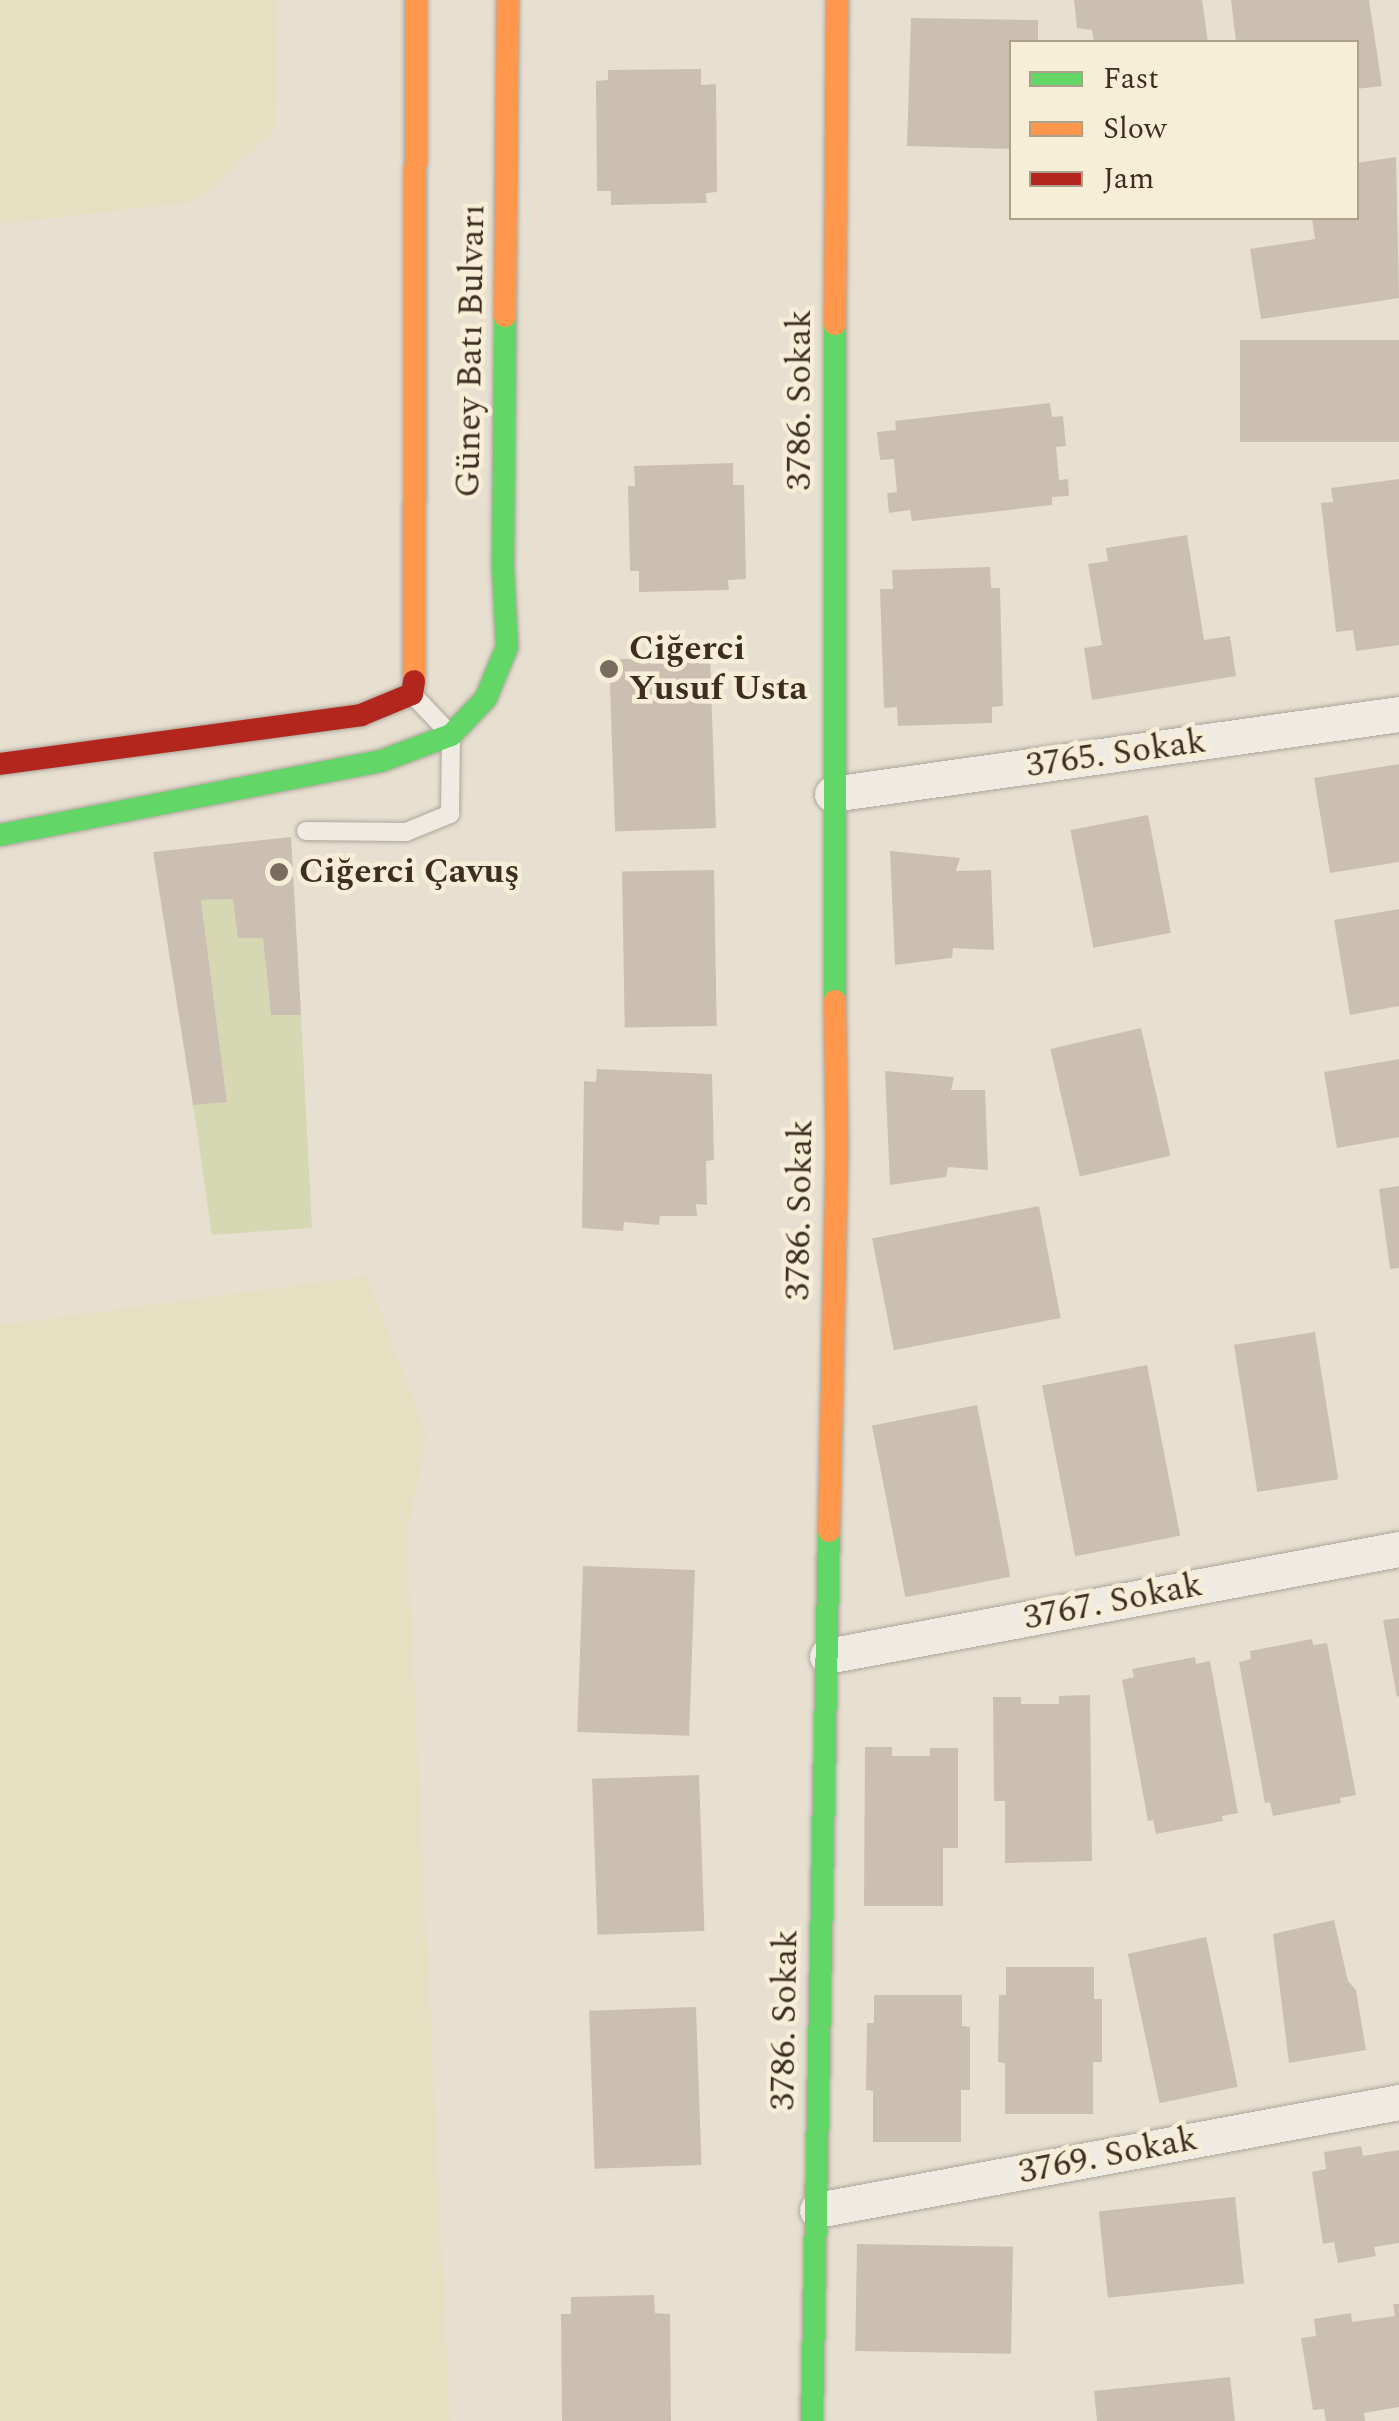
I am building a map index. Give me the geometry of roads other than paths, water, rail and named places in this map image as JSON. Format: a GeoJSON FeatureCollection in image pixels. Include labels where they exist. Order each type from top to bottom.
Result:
{"type":"FeatureCollection","features":[{"type":"Feature","properties":{"kind":"street","name":"Güney Batı Bulvarı"},"geometry":{"type":"LineString","coordinates":[[412,694],[417,660],[416,0]]}},
{"type":"Feature","properties":{"kind":"street","name":"Güney Batı Bulvarı"},"geometry":{"type":"LineString","coordinates":[[452,735],[486,698],[507,647],[503,568],[508,0]]}},
{"type":"Feature","properties":{"kind":"street","name":"3786. Sokak"},"geometry":{"type":"LineString","coordinates":[[812,2421],[836,1148],[832,794],[837,0]]}},
{"type":"Feature","properties":{"kind":"street"},"geometry":{"type":"LineString","coordinates":[[0,764],[274,730],[361,715],[412,694]]}},
{"type":"Feature","properties":{"kind":"street","name":"3765. Sokak"},"geometry":{"type":"LineString","coordinates":[[832,794],[1399,714]]}},
{"type":"Feature","properties":{"kind":"street"},"geometry":{"type":"LineString","coordinates":[[0,835],[381,761],[452,735]]}},
{"type":"Feature","properties":{"kind":"street","name":"3767. Sokak"},"geometry":{"type":"LineString","coordinates":[[827,1656],[1399,1549]]}},
{"type":"Feature","properties":{"kind":"street","name":"3769. Sokak"},"geometry":{"type":"LineString","coordinates":[[816,2210],[1399,2102]]}},
{"type":"Feature","properties":{"kind":"lane"},"geometry":{"type":"LineString","coordinates":[[306,831],[406,832],[450,814],[452,735],[412,694]]}},
{"type":"Feature","properties":{"kind":"place","name":"Ciğerci Yusuf Usta"},"geometry":{"type":"Point","coordinates":[609,669]}},
{"type":"Feature","properties":{"kind":"place","name":"Ciğerci Çavuş"},"geometry":{"type":"Point","coordinates":[279,872]}}]}
